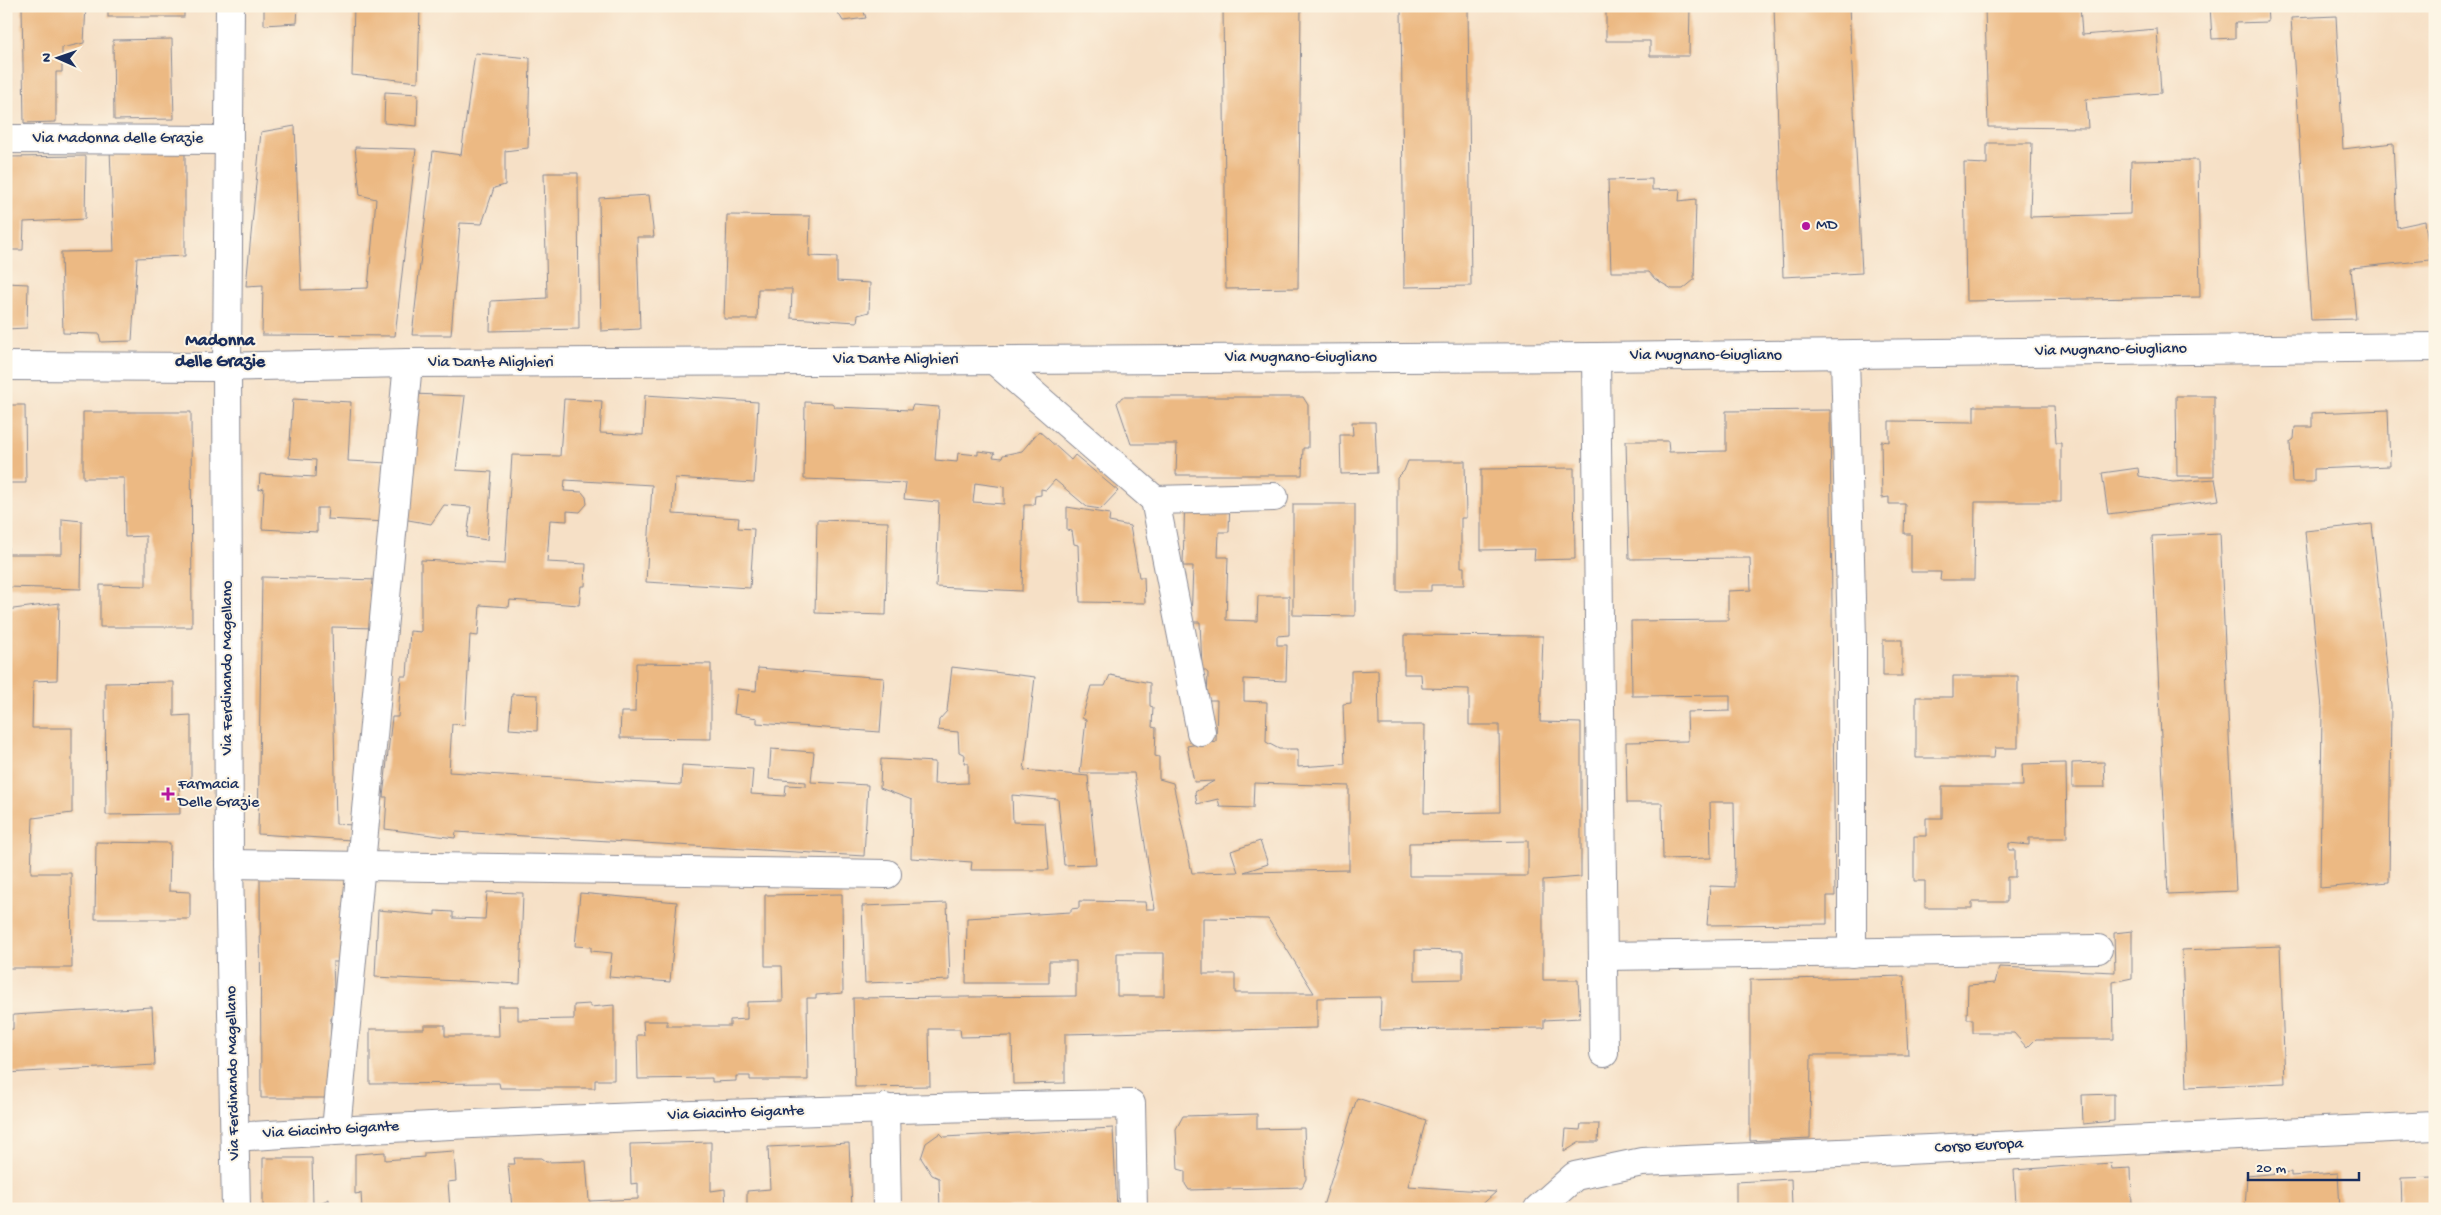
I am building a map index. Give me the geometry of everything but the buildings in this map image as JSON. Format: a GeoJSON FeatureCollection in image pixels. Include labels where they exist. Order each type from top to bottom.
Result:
{"type":"FeatureCollection","features":[{"type":"Feature","properties":{"kind":"street"},"geometry":{"type":"LineString","coordinates":[[227,367],[230,6]]}},
{"type":"Feature","properties":{"kind":"street","name":"Via Madonna delle Grazie"},"geometry":{"type":"LineString","coordinates":[[6,139],[229,140]]}},
{"type":"Feature","properties":{"kind":"street","name":"Via Mugnano-Giugliano"},"geometry":{"type":"LineString","coordinates":[[985,360],[1845,355],[2435,347]]}},
{"type":"Feature","properties":{"kind":"street"},"geometry":{"type":"LineString","coordinates":[[1845,355],[1852,640],[1852,953]]}},
{"type":"Feature","properties":{"kind":"street"},"geometry":{"type":"LineString","coordinates":[[1596,357],[1604,1053]]}},
{"type":"Feature","properties":{"kind":"street"},"geometry":{"type":"LineString","coordinates":[[985,360],[1155,500],[1200,732]]}},
{"type":"Feature","properties":{"kind":"street","name":"Via Dante Alighieri"},"geometry":{"type":"LineString","coordinates":[[6,366],[227,367],[408,363],[985,360]]}},
{"type":"Feature","properties":{"kind":"street"},"geometry":{"type":"LineString","coordinates":[[336,1130],[408,363]]}},
{"type":"Feature","properties":{"kind":"street","name":"Via Ferdinando Magellano"},"geometry":{"type":"LineString","coordinates":[[227,367],[229,864],[236,1209]]}},
{"type":"Feature","properties":{"kind":"street"},"geometry":{"type":"LineString","coordinates":[[1155,500],[1274,498]]}},
{"type":"Feature","properties":{"kind":"street"},"geometry":{"type":"LineString","coordinates":[[229,864],[887,874]]}},
{"type":"Feature","properties":{"kind":"street"},"geometry":{"type":"LineString","coordinates":[[1603,956],[2098,949]]}},
{"type":"Feature","properties":{"kind":"street","name":"Via Giacinto Gigante"},"geometry":{"type":"LineString","coordinates":[[235,1137],[336,1130],[885,1108],[1131,1104],[1133,1209]]}},
{"type":"Feature","properties":{"kind":"street"},"geometry":{"type":"LineString","coordinates":[[885,1108],[887,1209]]}},
{"type":"Feature","properties":{"kind":"street","name":"Corso Europa"},"geometry":{"type":"LineString","coordinates":[[1538,1209],[1575,1176],[1642,1162],[2435,1126]]}},
{"type":"Feature","properties":{"kind":"place","name":"MD"},"geometry":{"type":"Point","coordinates":[1806,226]}},
{"type":"Feature","properties":{"kind":"place","name":"Farmacia Delle Grazie"},"geometry":{"type":"Point","coordinates":[168,794]}},
{"type":"Feature","properties":{"kind":"district","name":"Madonna delle Grazie"},"geometry":{"type":"Point","coordinates":[220,351]}}]}
